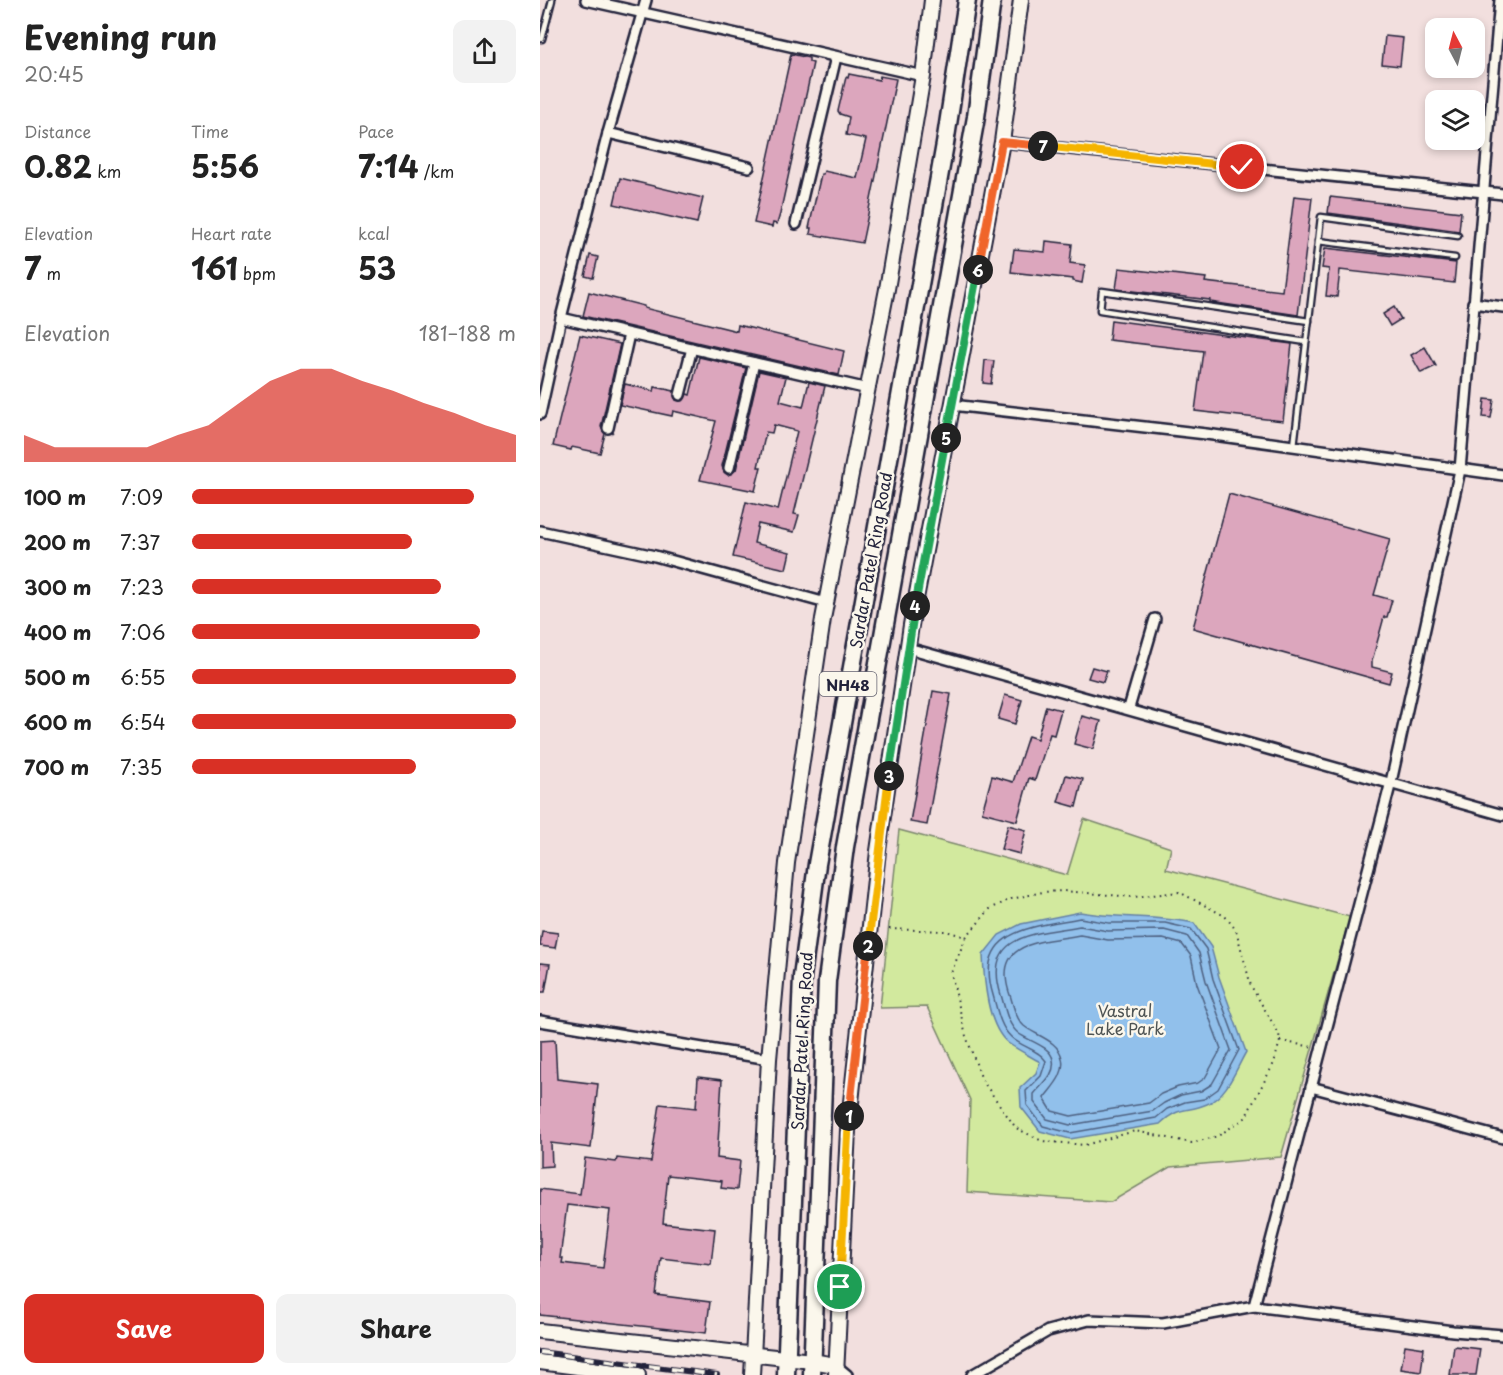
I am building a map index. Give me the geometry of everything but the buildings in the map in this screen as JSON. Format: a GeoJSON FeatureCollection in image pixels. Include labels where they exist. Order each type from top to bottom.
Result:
{"type":"FeatureCollection","features":[{"type":"Feature","properties":{"kind":"highway","name":"Sardar Patel Ring Road"},"geometry":{"type":"LineString","coordinates":[[786,1367],[802,977],[819,853],[945,144],[967,0]]}},
{"type":"Feature","properties":{"kind":"highway","name":"Sardar Patel Ring Road"},"geometry":{"type":"LineString","coordinates":[[812,1368],[827,981],[845,847],[976,117],[992,0]]}},
{"type":"Feature","properties":{"kind":"street"},"geometry":{"type":"LineString","coordinates":[[586,0],[923,76]]}},
{"type":"Feature","properties":{"kind":"street"},"geometry":{"type":"LineString","coordinates":[[540,414],[561,318],[608,133],[646,0]]}},
{"type":"Feature","properties":{"kind":"street","name":"Sardar Patel Ring Road"},"geometry":{"type":"LineString","coordinates":[[752,1375],[769,1059],[787,863],[826,603],[868,389],[923,76],[932,0]]}},
{"type":"Feature","properties":{"kind":"street"},"geometry":{"type":"LineString","coordinates":[[836,1370],[848,1130],[878,851],[908,648],[1002,142],[1021,0]]}},
{"type":"Feature","properties":{"kind":"street"},"geometry":{"type":"LineString","coordinates":[[1254,1305],[1391,782],[1460,470],[1500,0]]}},
{"type":"Feature","properties":{"kind":"street"},"geometry":{"type":"LineString","coordinates":[[796,224],[836,57]]}},
{"type":"Feature","properties":{"kind":"street"},"geometry":{"type":"LineString","coordinates":[[608,133],[749,167]]}},
{"type":"Feature","properties":{"kind":"street"},"geometry":{"type":"LineString","coordinates":[[1002,142],[1503,194]]}},
{"type":"Feature","properties":{"kind":"street"},"geometry":{"type":"LineString","coordinates":[[1473,303],[1503,307]]}},
{"type":"Feature","properties":{"kind":"street"},"geometry":{"type":"LineString","coordinates":[[561,318],[868,389]]}},
{"type":"Feature","properties":{"kind":"street"},"geometry":{"type":"LineString","coordinates":[[608,428],[629,334]]}},
{"type":"Feature","properties":{"kind":"street"},"geometry":{"type":"LineString","coordinates":[[680,395],[692,348]]}},
{"type":"Feature","properties":{"kind":"street"},"geometry":{"type":"LineString","coordinates":[[729,468],[754,363]]}},
{"type":"Feature","properties":{"kind":"street"},"geometry":{"type":"LineString","coordinates":[[952,405],[1206,434],[1503,475]]}},
{"type":"Feature","properties":{"kind":"street"},"geometry":{"type":"LineString","coordinates":[[540,531],[655,556],[826,603]]}},
{"type":"Feature","properties":{"kind":"street"},"geometry":{"type":"LineString","coordinates":[[1129,708],[1155,620]]}},
{"type":"Feature","properties":{"kind":"street"},"geometry":{"type":"LineString","coordinates":[[908,648],[1129,708],[1503,815]]}},
{"type":"Feature","properties":{"kind":"street"},"geometry":{"type":"LineString","coordinates":[[540,1021],[769,1059]]}},
{"type":"Feature","properties":{"kind":"street"},"geometry":{"type":"LineString","coordinates":[[1311,1087],[1503,1138]]}},
{"type":"Feature","properties":{"kind":"street"},"geometry":{"type":"LineString","coordinates":[[972,1375],[1048,1331],[1089,1320],[1163,1323],[1254,1305],[1454,1331],[1503,1335]]}},
{"type":"Feature","properties":{"kind":"street"},"geometry":{"type":"LineString","coordinates":[[540,1331],[754,1354],[786,1367],[836,1370],[847,1375]]}},
{"type":"Feature","properties":{"kind":"street"},"geometry":{"type":"LineString","coordinates":[[540,1362],[638,1375]]}},
{"type":"Feature","properties":{"kind":"lane"},"geometry":{"type":"LineString","coordinates":[[540,39],[542,39],[552,0]]}},
{"type":"Feature","properties":{"kind":"lane"},"geometry":{"type":"LineString","coordinates":[[1294,446],[1321,217],[1458,236]]}},
{"type":"Feature","properties":{"kind":"lane"},"geometry":{"type":"LineString","coordinates":[[1318,241],[1455,258]]}},
{"type":"Feature","properties":{"kind":"lane"},"geometry":{"type":"LineString","coordinates":[[1306,342],[1100,310],[1102,291],[1309,321]]}},
{"type":"Feature","properties":{"kind":"path"},"geometry":{"type":"LineString","coordinates":[[1063,891],[1134,897],[1179,892],[1225,916],[1236,930],[1251,986],[1279,1034],[1280,1041],[1274,1063],[1245,1118],[1218,1136],[1192,1143],[1135,1131],[1085,1145],[1042,1141],[1016,1128],[982,1080],[966,1036],[951,973],[966,937],[990,909],[1011,900],[1043,892],[1063,891]]}},
{"type":"Feature","properties":{"kind":"path"},"geometry":{"type":"LineString","coordinates":[[889,929],[946,931],[966,937]]}},
{"type":"Feature","properties":{"kind":"path"},"geometry":{"type":"LineString","coordinates":[[1280,1041],[1314,1048]]}},
{"type":"Feature","properties":{"kind":"green space","name":"Vastral Lake Park"},"geometry":{"type":"Polygon","coordinates":[[[1084,819],[1171,848],[1166,869],[1350,917],[1281,1157],[1170,1167],[1111,1202],[967,1192],[970,1100],[927,1007],[880,1008],[899,830],[1067,875],[1084,819]]]}},
{"type":"Feature","properties":{"kind":"water"},"geometry":{"type":"Polygon","coordinates":[[[1080,912],[1194,923],[1211,947],[1219,977],[1246,1052],[1225,1089],[1214,1100],[1200,1107],[1173,1114],[1160,1124],[1070,1139],[1040,1131],[1021,1107],[1020,1088],[1036,1073],[1040,1062],[1008,1043],[995,1026],[988,1002],[983,955],[999,935],[1021,924],[1080,912]]]}},
{"type":"Feature","properties":{"kind":"railway"},"geometry":{"type":"LineString","coordinates":[[540,1352],[717,1375]]}},
{"type":"Feature","properties":{"kind":"route"},"geometry":{"type":"LineString","coordinates":[[840,1287],[848,1130],[878,851],[911,625],[1002,142],[1242,167]]}}]}
